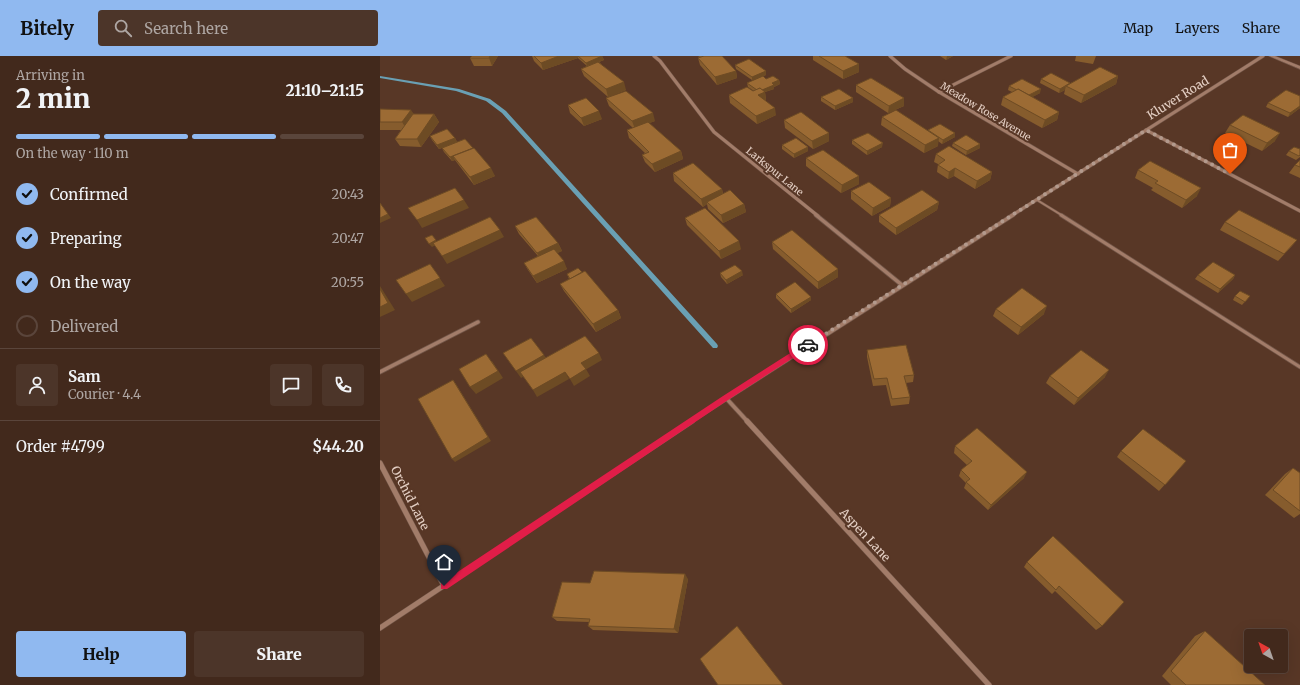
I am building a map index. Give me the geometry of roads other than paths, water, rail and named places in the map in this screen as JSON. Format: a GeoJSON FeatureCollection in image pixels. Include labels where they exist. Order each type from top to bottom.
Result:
{"type":"FeatureCollection","features":[{"type":"Feature","properties":{"kind":"street","name":"Larkspur Lane"},"geometry":{"type":"LineString","coordinates":[[654,56],[660,61],[714,132],[902,285]]}},
{"type":"Feature","properties":{"kind":"street","name":"Meadow Rose Avenue"},"geometry":{"type":"LineString","coordinates":[[890,56],[905,69],[938,92],[1078,174]]}},
{"type":"Feature","properties":{"kind":"street"},"geometry":{"type":"LineString","coordinates":[[938,92],[1011,56]]}},
{"type":"Feature","properties":{"kind":"street","name":"Kluver Road"},"geometry":{"type":"LineString","coordinates":[[380,628],[726,398],[1263,56]]}},
{"type":"Feature","properties":{"kind":"street"},"geometry":{"type":"LineString","coordinates":[[1271,56],[1300,68]]}},
{"type":"Feature","properties":{"kind":"street"},"geometry":{"type":"LineString","coordinates":[[1146,130],[1300,211]]}},
{"type":"Feature","properties":{"kind":"street"},"geometry":{"type":"LineString","coordinates":[[380,372],[478,322]]}},
{"type":"Feature","properties":{"kind":"street","name":"Aspen Lane"},"geometry":{"type":"LineString","coordinates":[[726,398],[989,685]]}},
{"type":"Feature","properties":{"kind":"street","name":"Orchid Lane"},"geometry":{"type":"LineString","coordinates":[[380,463],[444,586]]}},
{"type":"Feature","properties":{"kind":"lane"},"geometry":{"type":"LineString","coordinates":[[1037,200],[1300,367]]}},
{"type":"Feature","properties":{"kind":"waterway"},"geometry":{"type":"LineString","coordinates":[[380,77],[457,90],[488,100],[504,112],[715,346]]}}]}
